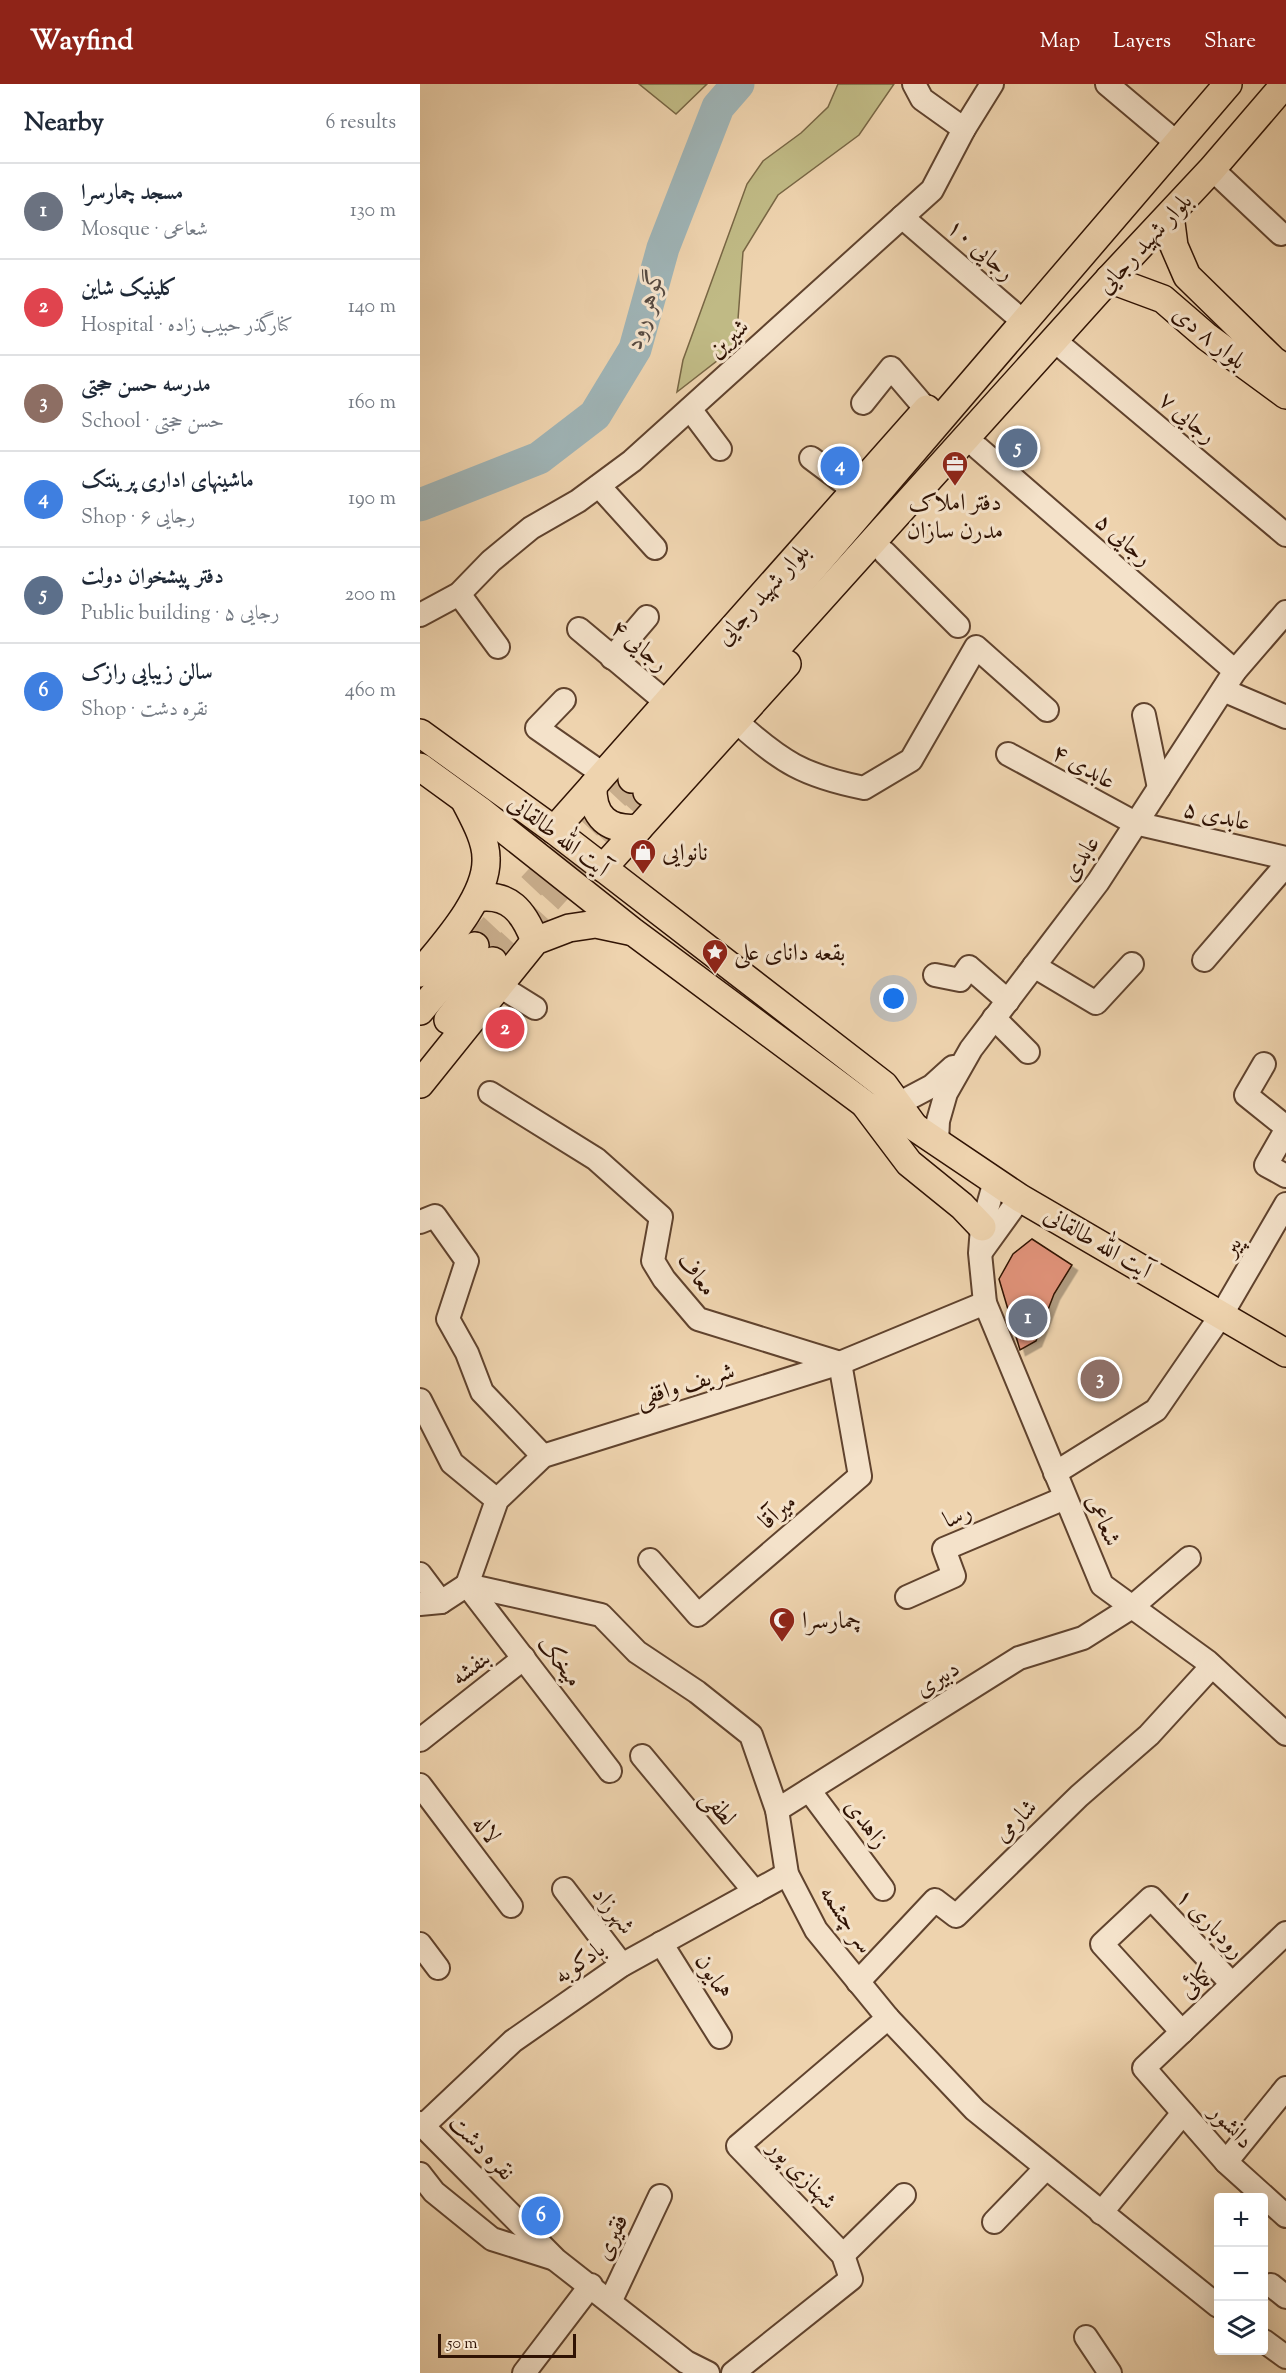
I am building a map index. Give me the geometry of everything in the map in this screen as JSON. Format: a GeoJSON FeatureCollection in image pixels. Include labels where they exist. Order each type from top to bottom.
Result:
{"type":"FeatureCollection","features":[{"type":"Feature","properties":{"kind":"main road","name":"بلوار شهید رجایی"},"geometry":{"type":"LineString","coordinates":[[1228,84],[983,372],[639,785],[1001,400],[1285,87]]}},
{"type":"Feature","properties":{"kind":"main road","name":"بلوار ۸ دی"},"geometry":{"type":"LineString","coordinates":[[1170,215],[1174,246],[1187,276],[1273,360],[1286,369]]}},
{"type":"Feature","properties":{"kind":"main road"},"geometry":{"type":"LineString","coordinates":[[1163,299],[1160,288],[1165,278],[1175,273],[1187,276]]}},
{"type":"Feature","properties":{"kind":"main road"},"geometry":{"type":"LineString","coordinates":[[1109,279],[1163,299]]}},
{"type":"Feature","properties":{"kind":"main road","name":"بلوار ۸ دی"},"geometry":{"type":"LineString","coordinates":[[1163,299],[1207,337],[1286,395]]}},
{"type":"Feature","properties":{"kind":"main road","name":"بلوار شهید رجایی"},"geometry":{"type":"LineString","coordinates":[[554,830],[926,410],[983,372]]}},
{"type":"Feature","properties":{"kind":"main road","name":"بلوار شهید رجایی"},"geometry":{"type":"LineString","coordinates":[[603,868],[978,448],[1001,400]]}},
{"type":"Feature","properties":{"kind":"main road","name":"آیت الله طالقانی"},"geometry":{"type":"LineString","coordinates":[[420,733],[554,830],[884,1085],[906,1115],[937,1142],[1020,1198],[1286,1353]]}},
{"type":"Feature","properties":{"kind":"main road","name":"آیت الله طالقانی"},"geometry":{"type":"LineString","coordinates":[[420,767],[463,797],[632,932],[866,1105],[906,1115]]}},
{"type":"Feature","properties":{"kind":"main road"},"geometry":{"type":"LineString","coordinates":[[598,780],[592,802],[603,819],[623,830],[639,828]]}},
{"type":"Feature","properties":{"kind":"main road"},"geometry":{"type":"LineString","coordinates":[[420,973],[476,898],[484,882],[487,856],[475,821],[463,797]]}},
{"type":"Feature","properties":{"kind":"main road"},"geometry":{"type":"LineString","coordinates":[[476,898],[503,898],[516,907],[527,919],[535,940]]}},
{"type":"Feature","properties":{"kind":"main road"},"geometry":{"type":"LineString","coordinates":[[420,1011],[489,964],[535,940],[569,928],[596,924],[632,932]]}},
{"type":"Feature","properties":{"kind":"main road"},"geometry":{"type":"LineString","coordinates":[[420,1056],[489,964]]}},
{"type":"Feature","properties":{"kind":"main road"},"geometry":{"type":"LineString","coordinates":[[420,1084],[489,964]]}},
{"type":"Feature","properties":{"kind":"main road"},"geometry":{"type":"LineString","coordinates":[[753,1023],[771,998]]}},
{"type":"Feature","properties":{"kind":"main road"},"geometry":{"type":"LineString","coordinates":[[866,1105],[909,1163],[962,1206],[981,1240]]}},
{"type":"Feature","properties":{"kind":"street"},"geometry":{"type":"LineString","coordinates":[[914,84],[922,99],[964,129]]}},
{"type":"Feature","properties":{"kind":"street","name":"شیرین"},"geometry":{"type":"LineString","coordinates":[[420,615],[459,594],[491,561],[531,528],[598,486],[632,461],[932,190],[964,129],[992,84]]}},
{"type":"Feature","properties":{"kind":"street"},"geometry":{"type":"LineString","coordinates":[[1107,84],[1177,143]]}},
{"type":"Feature","properties":{"kind":"street"},"geometry":{"type":"LineString","coordinates":[[1212,169],[1281,234]]}},
{"type":"Feature","properties":{"kind":"street","name":"رجایی ۱۰"},"geometry":{"type":"LineString","coordinates":[[902,217],[1025,323]]}},
{"type":"Feature","properties":{"kind":"street","name":"رجایی ۷"},"geometry":{"type":"LineString","coordinates":[[1055,341],[1286,535]]}},
{"type":"Feature","properties":{"kind":"street"},"geometry":{"type":"LineString","coordinates":[[863,403],[891,368],[926,410]]}},
{"type":"Feature","properties":{"kind":"street"},"geometry":{"type":"LineString","coordinates":[[690,409],[720,449]]}},
{"type":"Feature","properties":{"kind":"street","name":"رجایی ۵"},"geometry":{"type":"LineString","coordinates":[[978,448],[1229,680],[1286,717]]}},
{"type":"Feature","properties":{"kind":"street"},"geometry":{"type":"LineString","coordinates":[[812,458],[855,491]]}},
{"type":"Feature","properties":{"kind":"street"},"geometry":{"type":"LineString","coordinates":[[598,486],[655,548]]}},
{"type":"Feature","properties":{"kind":"street"},"geometry":{"type":"LineString","coordinates":[[885,553],[958,626]]}},
{"type":"Feature","properties":{"kind":"street"},"geometry":{"type":"LineString","coordinates":[[459,594],[498,647]]}},
{"type":"Feature","properties":{"kind":"street","name":"عابدی"},"geometry":{"type":"LineString","coordinates":[[937,1142],[938,1121],[946,1093],[971,1049],[1098,882],[1229,680],[1286,612]]}},
{"type":"Feature","properties":{"kind":"street"},"geometry":{"type":"LineString","coordinates":[[612,658],[647,617]]}},
{"type":"Feature","properties":{"kind":"street","name":"رجایی ۴"},"geometry":{"type":"LineString","coordinates":[[579,629],[666,702]]}},
{"type":"Feature","properties":{"kind":"street"},"geometry":{"type":"LineString","coordinates":[[736,721],[769,750],[801,771],[864,788],[911,760],[976,647],[1047,710]]}},
{"type":"Feature","properties":{"kind":"street"},"geometry":{"type":"LineString","coordinates":[[564,700],[537,728],[598,780]]}},
{"type":"Feature","properties":{"kind":"street"},"geometry":{"type":"LineString","coordinates":[[1144,715],[1159,788]]}},
{"type":"Feature","properties":{"kind":"street","name":"عابدی ۴"},"geometry":{"type":"LineString","coordinates":[[1008,754],[1135,823]]}},
{"type":"Feature","properties":{"kind":"street","name":"عابدی ۵"},"geometry":{"type":"LineString","coordinates":[[1135,823],[1286,858]]}},
{"type":"Feature","properties":{"kind":"street"},"geometry":{"type":"LineString","coordinates":[[1204,960],[1286,865]]}},
{"type":"Feature","properties":{"kind":"street"},"geometry":{"type":"LineString","coordinates":[[489,964],[535,1008]]}},
{"type":"Feature","properties":{"kind":"street"},"geometry":{"type":"LineString","coordinates":[[1034,966],[1096,1003],[1132,964]]}},
{"type":"Feature","properties":{"kind":"street"},"geometry":{"type":"LineString","coordinates":[[935,975],[960,980],[969,967],[1028,1052]]}},
{"type":"Feature","properties":{"kind":"street"},"geometry":{"type":"LineString","coordinates":[[906,1115],[932,1086],[971,1049]]}},
{"type":"Feature","properties":{"kind":"street"},"geometry":{"type":"LineString","coordinates":[[1264,1064],[1246,1095],[1286,1128],[1266,1165],[1286,1176]]}},
{"type":"Feature","properties":{"kind":"street","name":"معاف"},"geometry":{"type":"LineString","coordinates":[[490,1093],[596,1159],[661,1217],[653,1261],[664,1279],[698,1319],[840,1363]]}},
{"type":"Feature","properties":{"kind":"street"},"geometry":{"type":"LineString","coordinates":[[981,1240],[995,1181]]}},
{"type":"Feature","properties":{"kind":"street"},"geometry":{"type":"LineString","coordinates":[[981,1240],[1020,1198]]}},
{"type":"Feature","properties":{"kind":"street","name":"پیر"},"geometry":{"type":"LineString","coordinates":[[1055,1473],[1156,1410],[1222,1314],[1286,1204]]}},
{"type":"Feature","properties":{"kind":"street"},"geometry":{"type":"LineString","coordinates":[[420,1222],[435,1216],[467,1261],[448,1319],[467,1353],[482,1392],[543,1456]]}},
{"type":"Feature","properties":{"kind":"street","name":"شعاعی"},"geometry":{"type":"LineString","coordinates":[[981,1240],[985,1303],[1102,1585],[1212,1666],[1286,1734]]}},
{"type":"Feature","properties":{"kind":"street","name":"شریف واقفی"},"geometry":{"type":"LineString","coordinates":[[467,1585],[497,1500],[543,1456],[840,1363],[985,1303]]}},
{"type":"Feature","properties":{"kind":"street","name":"میرآقا"},"geometry":{"type":"LineString","coordinates":[[650,1560],[698,1615],[860,1476],[840,1363]]}},
{"type":"Feature","properties":{"kind":"street"},"geometry":{"type":"LineString","coordinates":[[420,1400],[452,1463],[497,1500]]}},
{"type":"Feature","properties":{"kind":"street","name":"رسا"},"geometry":{"type":"LineString","coordinates":[[907,1597],[954,1576],[944,1549],[1065,1498]]}},
{"type":"Feature","properties":{"kind":"street","name":"دبیری"},"geometry":{"type":"LineString","coordinates":[[777,1810],[1018,1658],[1083,1638],[1132,1607],[1190,1558]]}},
{"type":"Feature","properties":{"kind":"street"},"geometry":{"type":"LineString","coordinates":[[420,1574],[430,1603],[467,1585]]}},
{"type":"Feature","properties":{"kind":"street","name":"میخک"},"geometry":{"type":"LineString","coordinates":[[467,1585],[610,1771]]}},
{"type":"Feature","properties":{"kind":"street","name":"سر چشمه"},"geometry":{"type":"LineString","coordinates":[[467,1585],[600,1615],[637,1652],[697,1692],[751,1735],[777,1810],[787,1874],[816,1930],[858,1982],[888,2018],[975,2110],[1214,2303]]}},
{"type":"Feature","properties":{"kind":"street","name":"بنفشه"},"geometry":{"type":"LineString","coordinates":[[420,1740],[524,1658]]}},
{"type":"Feature","properties":{"kind":"street","name":"شارمی"},"geometry":{"type":"LineString","coordinates":[[858,1982],[935,1900],[956,1916],[1079,1796],[1149,1735],[1212,1666]]}},
{"type":"Feature","properties":{"kind":"street","name":"لطفی"},"geometry":{"type":"LineString","coordinates":[[642,1756],[755,1892]]}},
{"type":"Feature","properties":{"kind":"street","name":"لاله"},"geometry":{"type":"LineString","coordinates":[[420,1785],[511,1906]]}},
{"type":"Feature","properties":{"kind":"street","name":"زاهدی"},"geometry":{"type":"LineString","coordinates":[[809,1790],[883,1889]]}},
{"type":"Feature","properties":{"kind":"street","name":"بادکوبه"},"geometry":{"type":"LineString","coordinates":[[421,2125],[513,2041],[622,1965],[787,1874]]}},
{"type":"Feature","properties":{"kind":"street","name":"شهرزاد"},"geometry":{"type":"LineString","coordinates":[[564,1889],[622,1965]]}},
{"type":"Feature","properties":{"kind":"street","name":"رودباری ۱"},"geometry":{"type":"LineString","coordinates":[[1182,2032],[1102,1944],[1151,1898],[1232,1984]]}},
{"type":"Feature","properties":{"kind":"street","name":"کمائی"},"geometry":{"type":"LineString","coordinates":[[1144,2068],[1286,1934]]}},
{"type":"Feature","properties":{"kind":"street","name":"همایون"},"geometry":{"type":"LineString","coordinates":[[662,1943],[720,2037]]}},
{"type":"Feature","properties":{"kind":"street"},"geometry":{"type":"LineString","coordinates":[[420,1944],[438,1968]]}},
{"type":"Feature","properties":{"kind":"street","name":"شهنازی پور"},"geometry":{"type":"LineString","coordinates":[[843,2255],[738,2146],[888,2018]]}},
{"type":"Feature","properties":{"kind":"street","name":"دانشور"},"geometry":{"type":"LineString","coordinates":[[1144,2068],[1226,2162],[1286,2216]]}},
{"type":"Feature","properties":{"kind":"street"},"geometry":{"type":"LineString","coordinates":[[1226,2162],[1286,2088]]}},
{"type":"Feature","properties":{"kind":"street"},"geometry":{"type":"LineString","coordinates":[[1101,2213],[1183,2113]]}},
{"type":"Feature","properties":{"kind":"street","name":"نقره دشت"},"geometry":{"type":"LineString","coordinates":[[421,2125],[556,2260],[611,2300],[689,2367],[708,2373]]}},
{"type":"Feature","properties":{"kind":"street"},"geometry":{"type":"LineString","coordinates":[[994,2222],[1046,2168]]}},
{"type":"Feature","properties":{"kind":"street","name":"نقره دشت"},"geometry":{"type":"LineString","coordinates":[[420,2174],[427,2200],[492,2239],[556,2260]]}},
{"type":"Feature","properties":{"kind":"street"},"geometry":{"type":"LineString","coordinates":[[733,2373],[851,2279],[843,2255],[904,2195]]}},
{"type":"Feature","properties":{"kind":"street","name":"فقیری"},"geometry":{"type":"LineString","coordinates":[[611,2300],[660,2196]]}},
{"type":"Feature","properties":{"kind":"street"},"geometry":{"type":"LineString","coordinates":[[524,2373],[591,2285]]}},
{"type":"Feature","properties":{"kind":"street"},"geometry":{"type":"LineString","coordinates":[[1086,2337],[1110,2373]]}},
{"type":"Feature","properties":{"kind":"shaded area"},"geometry":{"type":"Polygon","coordinates":[[[639,84],[707,84],[676,114],[639,84]]]}},
{"type":"Feature","properties":{"kind":"shaded area"},"geometry":{"type":"Polygon","coordinates":[[[838,84],[894,84],[859,135],[778,195],[743,252],[736,346],[677,392],[683,360],[747,184],[763,161],[801,133],[828,107],[838,84]]]}},
{"type":"Feature","properties":{"kind":"building"},"geometry":{"type":"Polygon","coordinates":[[[1032,1239],[1072,1265],[1054,1294],[1036,1341],[1020,1350],[999,1279],[1013,1254],[1032,1239]]]}},
{"type":"Feature","properties":{"kind":"waterway","name":"گوهر رود"},"geometry":{"type":"LineString","coordinates":[[420,505],[539,458],[595,415],[635,349],[663,248],[718,107],[738,84]]}},
{"type":"Feature","properties":{"kind":"tunnel"},"geometry":{"type":"LineString","coordinates":[[475,946],[632,779]]}},
{"type":"Feature","properties":{"kind":"tunnel"},"geometry":{"type":"LineString","coordinates":[[493,961],[647,792]]}},
{"type":"Feature","properties":{"kind":"place","name":"دفتر پیشخوان دولت"},"geometry":{"type":"Point","coordinates":[1018,448]}},
{"type":"Feature","properties":{"kind":"place","name":"ماشینهای اداری پرینتک"},"geometry":{"type":"Point","coordinates":[840,466]}},
{"type":"Feature","properties":{"kind":"place","name":"دفتر املاک مدرن سازان"},"geometry":{"type":"Point","coordinates":[955,487]}},
{"type":"Feature","properties":{"kind":"place","name":"نانوایی"},"geometry":{"type":"Point","coordinates":[643,875]}},
{"type":"Feature","properties":{"kind":"place","name":"بقعه دانای علی"},"geometry":{"type":"Point","coordinates":[715,975]}},
{"type":"Feature","properties":{"kind":"place","name":"کلینیک شاین"},"geometry":{"type":"Point","coordinates":[505,1029]}},
{"type":"Feature","properties":{"kind":"place","name":"مسجد چمارسرا"},"geometry":{"type":"Point","coordinates":[1028,1318]}},
{"type":"Feature","properties":{"kind":"place","name":"مدرسه حسن حجتی"},"geometry":{"type":"Point","coordinates":[1100,1379]}},
{"type":"Feature","properties":{"kind":"place","name":"چمارسرا"},"geometry":{"type":"Point","coordinates":[782,1643]}},
{"type":"Feature","properties":{"kind":"place","name":"سالن زیبایی رازک"},"geometry":{"type":"Point","coordinates":[541,2216]}}]}
